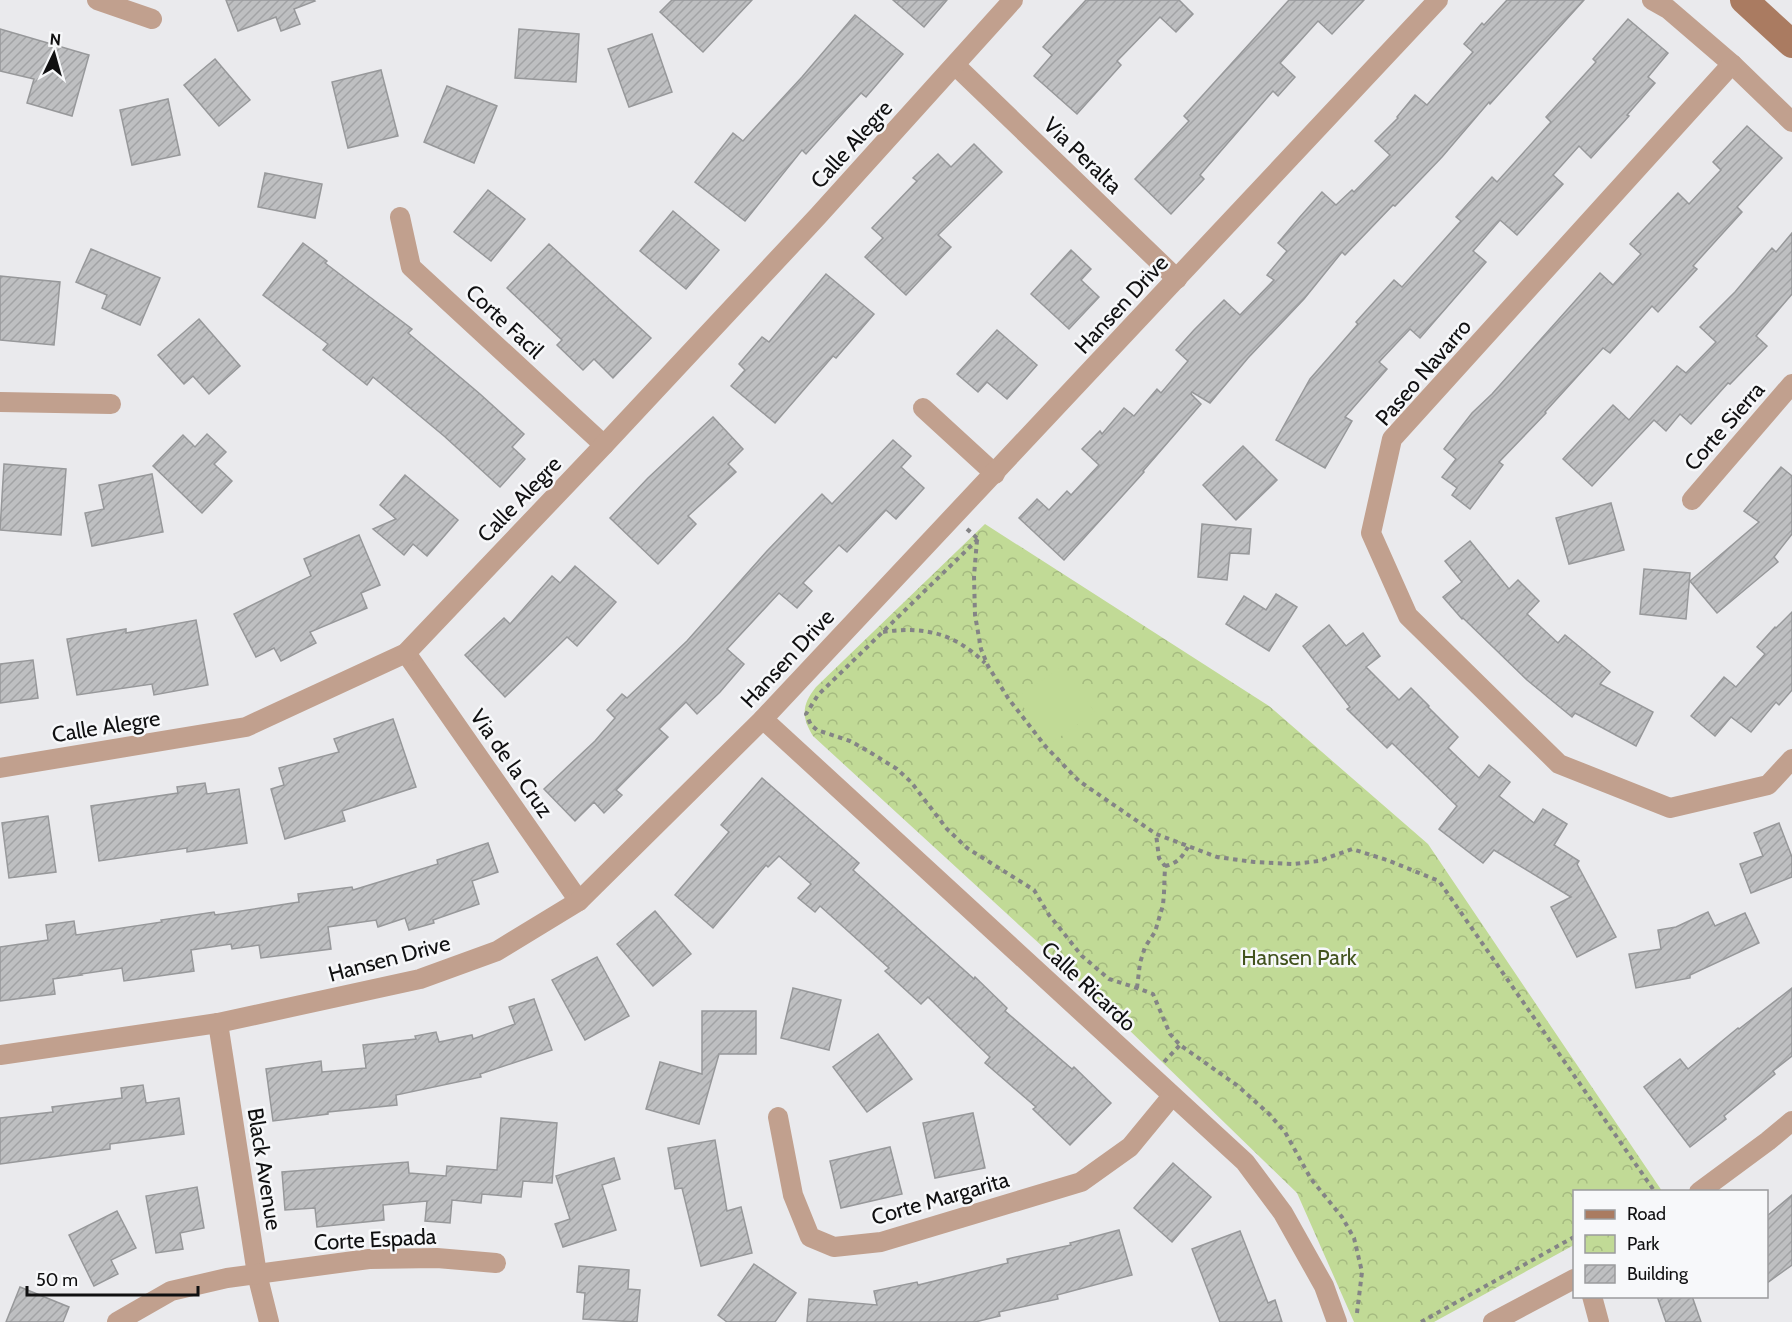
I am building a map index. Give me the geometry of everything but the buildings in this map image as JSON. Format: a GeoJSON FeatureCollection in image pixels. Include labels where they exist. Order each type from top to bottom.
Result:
{"type":"FeatureCollection","features":[{"type":"Feature","properties":{"kind":"main road"},"geometry":{"type":"LineString","coordinates":[[1744,0],[1792,44]]}},
{"type":"Feature","properties":{"kind":"street"},"geometry":{"type":"LineString","coordinates":[[97,0],[152,20]]}},
{"type":"Feature","properties":{"kind":"street","name":"Calle Alegre"},"geometry":{"type":"LineString","coordinates":[[0,768],[246,727],[406,653],[818,216],[1013,0]]}},
{"type":"Feature","properties":{"kind":"street","name":"Hansen Drive"},"geometry":{"type":"LineString","coordinates":[[0,1055],[218,1023],[420,979],[496,951],[579,902],[763,719],[1438,0]]}},
{"type":"Feature","properties":{"kind":"street"},"geometry":{"type":"LineString","coordinates":[[1652,0],[1668,9],[1732,64],[1792,122]]}},
{"type":"Feature","properties":{"kind":"street","name":"Via Peralta"},"geometry":{"type":"LineString","coordinates":[[955,64],[1177,279]]}},
{"type":"Feature","properties":{"kind":"street","name":"Paseo Navarro"},"geometry":{"type":"LineString","coordinates":[[1732,64],[1392,440],[1371,533],[1408,616],[1559,764],[1670,808],[1768,785],[1792,759]]}},
{"type":"Feature","properties":{"kind":"street","name":"Corte Facil"},"geometry":{"type":"LineString","coordinates":[[400,217],[411,267],[604,445]]}},
{"type":"Feature","properties":{"kind":"street","name":"Corte Sierra"},"geometry":{"type":"LineString","coordinates":[[1692,500],[1792,384]]}},
{"type":"Feature","properties":{"kind":"street"},"geometry":{"type":"LineString","coordinates":[[0,402],[111,404]]}},
{"type":"Feature","properties":{"kind":"street"},"geometry":{"type":"LineString","coordinates":[[923,408],[995,474]]}},
{"type":"Feature","properties":{"kind":"street","name":"Via de la Cruz"},"geometry":{"type":"LineString","coordinates":[[406,653],[579,902]]}},
{"type":"Feature","properties":{"kind":"street","name":"Calle Ricardo"},"geometry":{"type":"LineString","coordinates":[[763,719],[1245,1162],[1283,1213],[1324,1286],[1336,1322]]}},
{"type":"Feature","properties":{"kind":"street","name":"Black Avenue"},"geometry":{"type":"LineString","coordinates":[[218,1023],[257,1274],[269,1322]]}},
{"type":"Feature","properties":{"kind":"street","name":"Corte Margarita"},"geometry":{"type":"LineString","coordinates":[[778,1117],[793,1195],[810,1237],[834,1247],[880,1242],[1081,1182],[1130,1147],[1172,1096]]}},
{"type":"Feature","properties":{"kind":"street"},"geometry":{"type":"LineString","coordinates":[[1699,1190],[1792,1121]]}},
{"type":"Feature","properties":{"kind":"street","name":"Corte Espada"},"geometry":{"type":"LineString","coordinates":[[117,1322],[171,1291],[227,1278],[369,1259],[437,1258],[496,1263]]}},
{"type":"Feature","properties":{"kind":"street"},"geometry":{"type":"LineString","coordinates":[[1493,1322],[1573,1280]]}},
{"type":"Feature","properties":{"kind":"street"},"geometry":{"type":"LineString","coordinates":[[1593,1298],[1599,1322]]}},
{"type":"Feature","properties":{"kind":"path"},"geometry":{"type":"LineString","coordinates":[[1357,1316],[1362,1272],[1354,1238],[1342,1217],[1311,1179],[1285,1132],[1269,1114],[1238,1086],[1180,1045],[1170,1034],[1153,994],[1109,979],[1082,957],[1049,915],[1034,890],[967,848],[947,829],[911,782],[897,770],[850,741],[828,735],[811,725],[806,714],[818,695],[978,539],[974,576],[975,615],[981,649],[988,666],[1008,698],[1046,747],[1079,781],[1156,834],[1217,857],[1293,864],[1319,861],[1352,849],[1439,880],[1654,1190]]}},
{"type":"Feature","properties":{"kind":"path"},"geometry":{"type":"LineString","coordinates":[[882,632],[905,629],[929,631],[954,639],[974,652],[988,666]]}},
{"type":"Feature","properties":{"kind":"path"},"geometry":{"type":"LineString","coordinates":[[1137,988],[1140,963],[1145,947],[1155,932],[1166,877],[1165,866],[1159,858],[1156,834]]}},
{"type":"Feature","properties":{"kind":"path"},"geometry":{"type":"LineString","coordinates":[[1165,866],[1182,858],[1188,847]]}},
{"type":"Feature","properties":{"kind":"path"},"geometry":{"type":"LineString","coordinates":[[1421,1322],[1573,1238]]}},
{"type":"Feature","properties":{"kind":"green space","name":"Hansen Park"},"geometry":{"type":"Polygon","coordinates":[[[985,524],[1269,706],[1428,844],[1661,1190],[1573,1190],[1573,1246],[1434,1322],[1354,1322],[1297,1193],[1055,958],[813,736],[806,723],[805,711],[808,699],[816,687],[985,524]]]}},
{"type":"Feature","properties":{"kind":"green space"},"geometry":{"type":"Polygon","coordinates":[[[1062,666],[1095,712],[1050,744],[1017,698],[1062,666]]]}}]}
